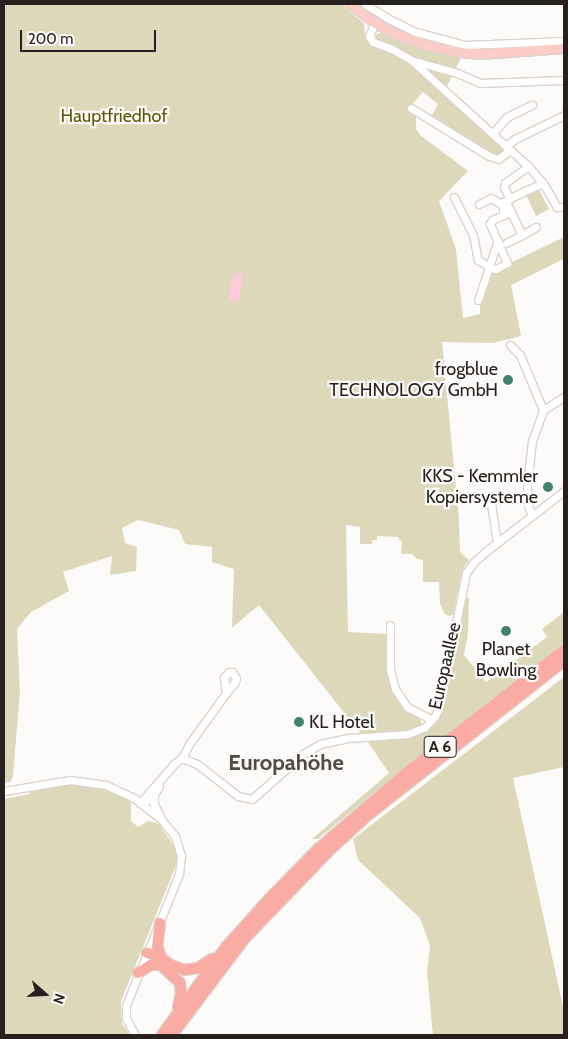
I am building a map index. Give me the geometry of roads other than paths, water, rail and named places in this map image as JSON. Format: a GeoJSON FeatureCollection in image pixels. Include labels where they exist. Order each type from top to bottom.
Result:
{"type":"FeatureCollection","features":[{"type":"Feature","properties":{"kind":"highway","name":"A 6"},"geometry":{"type":"LineString","coordinates":[[162,1035],[226,947],[290,877],[363,808],[564,650]]}},
{"type":"Feature","properties":{"kind":"highway","name":"A 6"},"geometry":{"type":"LineString","coordinates":[[172,1035],[245,938],[333,847],[368,815],[564,660]]}},
{"type":"Feature","properties":{"kind":"highway"},"geometry":{"type":"LineString","coordinates":[[160,923],[157,946],[161,962],[180,985],[181,997],[176,1015]]}},
{"type":"Feature","properties":{"kind":"highway"},"geometry":{"type":"LineString","coordinates":[[146,953],[176,968],[191,970],[204,965],[226,947]]}},
{"type":"Feature","properties":{"kind":"highway"},"geometry":{"type":"LineString","coordinates":[[138,973],[151,965],[161,962]]}},
{"type":"Feature","properties":{"kind":"main road"},"geometry":{"type":"LineString","coordinates":[[350,4],[375,23],[399,36],[426,45],[480,54],[564,48]]}},
{"type":"Feature","properties":{"kind":"street"},"geometry":{"type":"LineString","coordinates":[[365,4],[387,18],[416,32],[465,45],[564,41]]}},
{"type":"Feature","properties":{"kind":"street"},"geometry":{"type":"LineString","coordinates":[[375,23],[369,36],[372,42],[392,49],[411,60],[528,166],[562,208]]}},
{"type":"Feature","properties":{"kind":"street"},"geometry":{"type":"LineString","coordinates":[[411,60],[457,73],[480,84],[564,80]]}},
{"type":"Feature","properties":{"kind":"street"},"geometry":{"type":"LineString","coordinates":[[493,133],[506,117],[532,105]]}},
{"type":"Feature","properties":{"kind":"street"},"geometry":{"type":"LineString","coordinates":[[411,108],[489,156],[498,158],[515,139],[564,115]]}},
{"type":"Feature","properties":{"kind":"street"},"geometry":{"type":"LineString","coordinates":[[522,235],[507,213],[504,187],[505,183],[528,166]]}},
{"type":"Feature","properties":{"kind":"street"},"geometry":{"type":"LineString","coordinates":[[479,204],[491,198],[506,201],[543,183]]}},
{"type":"Feature","properties":{"kind":"street"},"geometry":{"type":"LineString","coordinates":[[454,197],[473,235],[478,260],[496,269],[508,263],[490,224],[492,220],[507,213]]}},
{"type":"Feature","properties":{"kind":"street"},"geometry":{"type":"LineString","coordinates":[[506,243],[536,227]]}},
{"type":"Feature","properties":{"kind":"street"},"geometry":{"type":"LineString","coordinates":[[478,300],[498,240]]}},
{"type":"Feature","properties":{"kind":"street"},"geometry":{"type":"LineString","coordinates":[[510,345],[520,355],[543,410]]}},
{"type":"Feature","properties":{"kind":"street"},"geometry":{"type":"LineString","coordinates":[[532,516],[528,505],[529,456],[536,427],[543,410],[564,397]]}},
{"type":"Feature","properties":{"kind":"street","name":"Europaallee"},"geometry":{"type":"LineString","coordinates":[[182,758],[197,764],[238,796],[252,799],[314,746],[340,739],[408,734],[425,727],[432,720],[442,699],[464,578],[474,562],[564,491]]}},
{"type":"Feature","properties":{"kind":"street"},"geometry":{"type":"LineString","coordinates":[[491,504],[497,543]]}},
{"type":"Feature","properties":{"kind":"street"},"geometry":{"type":"LineString","coordinates":[[390,625],[390,669],[395,690],[407,707],[432,720]]}},
{"type":"Feature","properties":{"kind":"street"},"geometry":{"type":"LineString","coordinates":[[140,803],[175,763],[182,758],[189,744],[226,693]]}},
{"type":"Feature","properties":{"kind":"street"},"geometry":{"type":"LineString","coordinates":[[140,803],[148,801],[162,779]]}},
{"type":"Feature","properties":{"kind":"street"},"geometry":{"type":"LineString","coordinates":[[4,791],[56,781],[77,780],[112,786],[140,803],[164,822]]}},
{"type":"Feature","properties":{"kind":"street"},"geometry":{"type":"LineString","coordinates":[[134,1035],[128,1023],[125,1009],[179,874],[181,861],[177,839],[156,810],[154,794]]}},
{"type":"Feature","properties":{"kind":"place","name":"frogblue TECHNOLOGY GmbH"},"geometry":{"type":"Point","coordinates":[508,380]}},
{"type":"Feature","properties":{"kind":"place","name":"KKS - Kemmler Kopiersysteme"},"geometry":{"type":"Point","coordinates":[548,487]}},
{"type":"Feature","properties":{"kind":"place","name":"Planet Bowling"},"geometry":{"type":"Point","coordinates":[506,631]}},
{"type":"Feature","properties":{"kind":"place","name":"KL Hotel"},"geometry":{"type":"Point","coordinates":[299,722]}},
{"type":"Feature","properties":{"kind":"district","name":"Europahöhe"},"geometry":{"type":"Point","coordinates":[286,763]}},
{"type":"Feature","properties":{"kind":"park label","name":"Hauptfriedhof"},"geometry":{"type":"Point","coordinates":[114,116]}}]}
